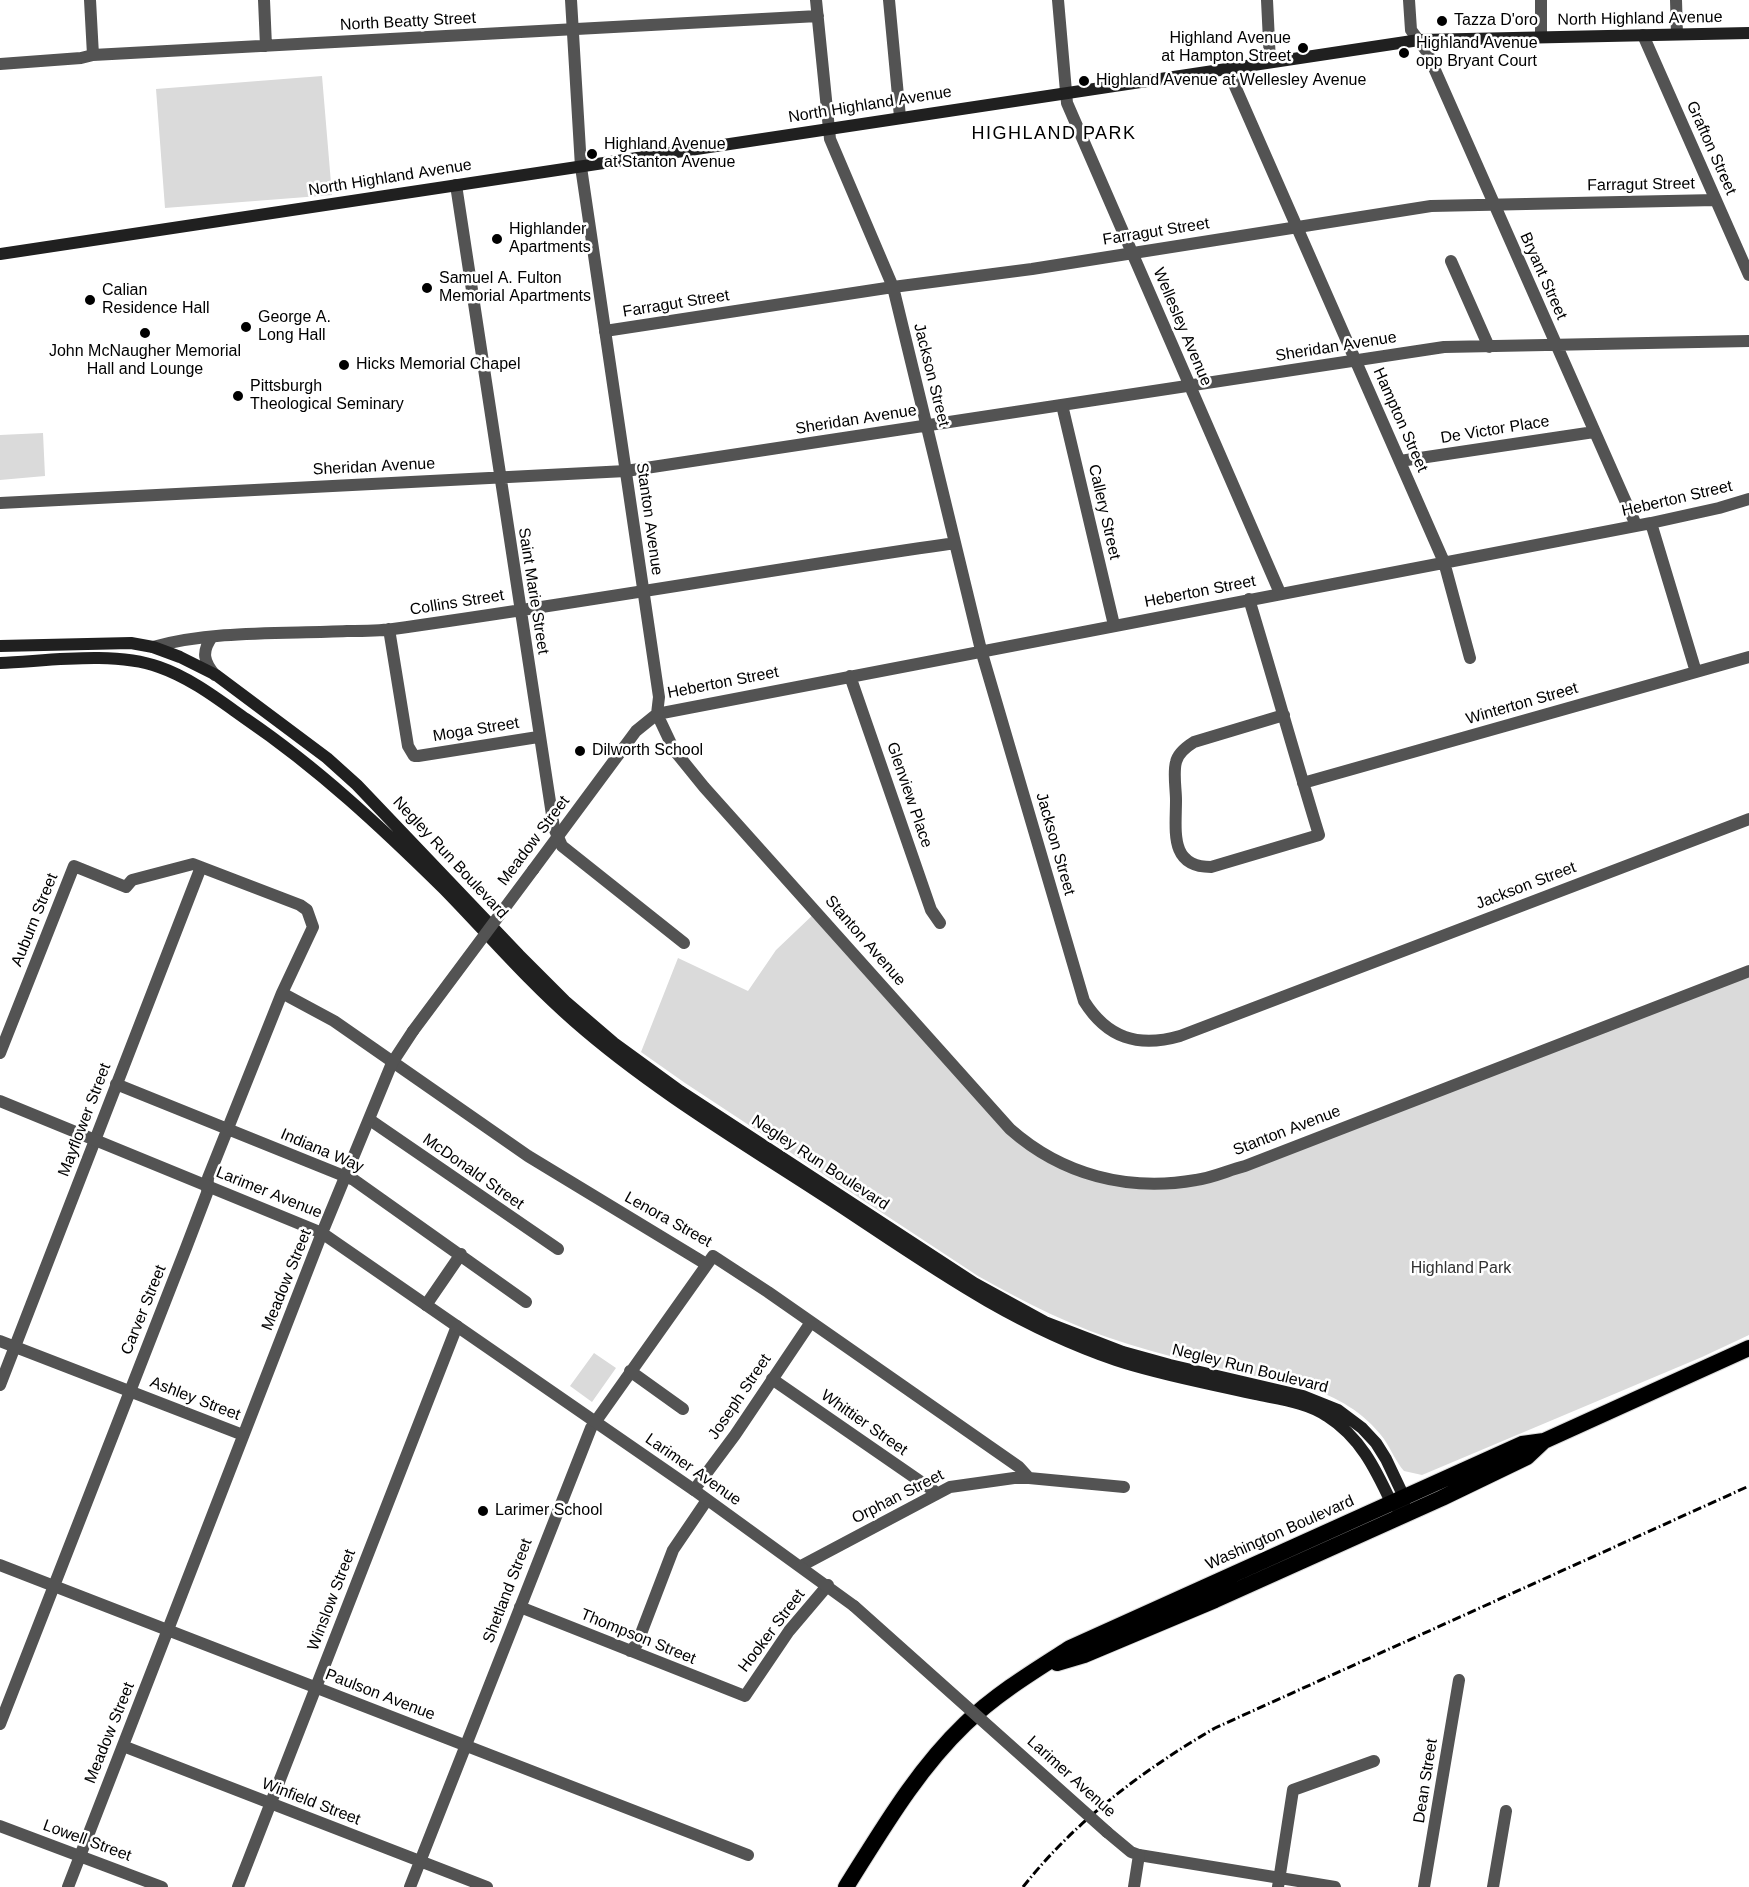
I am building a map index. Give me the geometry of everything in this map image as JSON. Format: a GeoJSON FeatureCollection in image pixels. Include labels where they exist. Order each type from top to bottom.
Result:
{"type":"FeatureCollection","features":[{"type":"Feature","properties":{"kind":"highway","name":"Washington Boulevard"},"geometry":{"type":"LineString","coordinates":[[846,1887],[910,1787],[935,1755],[985,1706],[1078,1644],[1522,1444],[1544,1441],[1749,1348]]}},
{"type":"Feature","properties":{"kind":"highway","name":"Washington Boulevard"},"geometry":{"type":"LineString","coordinates":[[1036,1671],[1084,1655],[1215,1600],[1405,1515],[1527,1457],[1544,1441]]}},
{"type":"Feature","properties":{"kind":"main road","name":"North Highland Avenue"},"geometry":{"type":"LineString","coordinates":[[0,254],[1419,40],[1749,33]]}},
{"type":"Feature","properties":{"kind":"main road","name":"Negley Run Boulevard"},"geometry":{"type":"LineString","coordinates":[[0,646],[123,643],[153,647],[180,657],[216,675],[334,765],[387,815],[550,987],[614,1043],[680,1091],[974,1283],[1036,1318],[1123,1352],[1303,1396],[1338,1410],[1362,1428],[1376,1443],[1386,1459],[1405,1515]]}},
{"type":"Feature","properties":{"kind":"main road","name":"Negley Run Boulevard"},"geometry":{"type":"LineString","coordinates":[[0,663],[111,658],[160,667],[183,678],[280,742],[313,768],[444,889],[528,978],[567,1015],[609,1050],[675,1098],[969,1291],[1041,1330],[1120,1361],[1290,1402],[1325,1414],[1365,1451],[1398,1499]]}},
{"type":"Feature","properties":{"kind":"street"},"geometry":{"type":"LineString","coordinates":[[90,0],[93,55]]}},
{"type":"Feature","properties":{"kind":"street"},"geometry":{"type":"LineString","coordinates":[[264,0],[266,46]]}},
{"type":"Feature","properties":{"kind":"street","name":"Stanton Avenue"},"geometry":{"type":"LineString","coordinates":[[571,0],[581,167],[659,697],[657,714],[674,750],[704,787],[1010,1130],[1022,1140],[1066,1166],[1106,1180],[1146,1185],[1197,1180],[1245,1166],[1749,971]]}},
{"type":"Feature","properties":{"kind":"street","name":"Jackson Street"},"geometry":{"type":"LineString","coordinates":[[816,0],[830,139],[893,287],[981,650],[1084,1000],[1091,1012],[1105,1027],[1117,1034],[1139,1041],[1158,1042],[1180,1036],[1749,819]]}},
{"type":"Feature","properties":{"kind":"street"},"geometry":{"type":"LineString","coordinates":[[890,0],[900,117]]}},
{"type":"Feature","properties":{"kind":"street","name":"Wellesley Avenue"},"geometry":{"type":"LineString","coordinates":[[1058,0],[1067,104],[1280,593]]}},
{"type":"Feature","properties":{"kind":"street"},"geometry":{"type":"LineString","coordinates":[[1267,0],[1270,62]]}},
{"type":"Feature","properties":{"kind":"street","name":"Bryant Street"},"geometry":{"type":"LineString","coordinates":[[1409,0],[1411,30],[1427,52],[1635,525]]}},
{"type":"Feature","properties":{"kind":"street"},"geometry":{"type":"LineString","coordinates":[[1540,0],[1541,37]]}},
{"type":"Feature","properties":{"kind":"street"},"geometry":{"type":"LineString","coordinates":[[1676,0],[1677,34]]}},
{"type":"Feature","properties":{"kind":"street","name":"North Beatty Street"},"geometry":{"type":"LineString","coordinates":[[0,64],[81,58],[93,55],[818,16]]}},
{"type":"Feature","properties":{"kind":"street","name":"Grafton Street"},"geometry":{"type":"LineString","coordinates":[[1643,35],[1749,275]]}},
{"type":"Feature","properties":{"kind":"street","name":"Hampton Street"},"geometry":{"type":"LineString","coordinates":[[1227,68],[1444,562],[1470,658]]}},
{"type":"Feature","properties":{"kind":"street","name":"Saint Marie Street"},"geometry":{"type":"LineString","coordinates":[[456,185],[538,737],[554,828],[562,846],[684,943]]}},
{"type":"Feature","properties":{"kind":"street","name":"Farragut Street"},"geometry":{"type":"LineString","coordinates":[[605,332],[893,287],[1032,269],[1431,206],[1716,200]]}},
{"type":"Feature","properties":{"kind":"street"},"geometry":{"type":"LineString","coordinates":[[1451,261],[1489,347]]}},
{"type":"Feature","properties":{"kind":"street","name":"Sheridan Avenue"},"geometry":{"type":"LineString","coordinates":[[0,503],[626,471],[1444,347],[1749,341]]}},
{"type":"Feature","properties":{"kind":"street","name":"Callery Street"},"geometry":{"type":"LineString","coordinates":[[1062,405],[1114,625]]}},
{"type":"Feature","properties":{"kind":"street","name":"De Victor Place"},"geometry":{"type":"LineString","coordinates":[[1400,461],[1594,432]]}},
{"type":"Feature","properties":{"kind":"street","name":"Heberton Street"},"geometry":{"type":"LineString","coordinates":[[657,714],[1651,523],[1749,499]]}},
{"type":"Feature","properties":{"kind":"street"},"geometry":{"type":"LineString","coordinates":[[1651,523],[1696,672]]}},
{"type":"Feature","properties":{"kind":"street","name":"Collins Street"},"geometry":{"type":"LineString","coordinates":[[153,647],[212,637],[389,629],[581,603],[955,543]]}},
{"type":"Feature","properties":{"kind":"street"},"geometry":{"type":"LineString","coordinates":[[1249,599],[1284,715],[1319,835],[1211,867],[1200,867],[1189,862],[1180,853],[1176,840],[1176,763],[1183,750],[1194,742],[1284,715]]}},
{"type":"Feature","properties":{"kind":"street","name":"Moga Street"},"geometry":{"type":"LineString","coordinates":[[389,629],[411,753],[418,756],[538,737]]}},
{"type":"Feature","properties":{"kind":"street"},"geometry":{"type":"LineString","coordinates":[[212,637],[206,645],[204,656],[207,666],[216,675]]}},
{"type":"Feature","properties":{"kind":"street","name":"Winterton Street"},"geometry":{"type":"LineString","coordinates":[[1303,783],[1749,657]]}},
{"type":"Feature","properties":{"kind":"street","name":"Glenview Place"},"geometry":{"type":"LineString","coordinates":[[849,676],[932,910],[940,923]]}},
{"type":"Feature","properties":{"kind":"street","name":"Meadow Street"},"geometry":{"type":"LineString","coordinates":[[68,1887],[322,1233],[392,1063],[413,1031],[636,731],[657,714]]}},
{"type":"Feature","properties":{"kind":"street","name":"Auburn Street"},"geometry":{"type":"LineString","coordinates":[[0,1053],[74,866],[126,887],[132,880],[193,864],[307,910]]}},
{"type":"Feature","properties":{"kind":"street","name":"Mayflower Street"},"geometry":{"type":"LineString","coordinates":[[0,1385],[201,867]]}},
{"type":"Feature","properties":{"kind":"street","name":"Carver Street"},"geometry":{"type":"LineString","coordinates":[[0,1724],[191,1237],[207,1193],[208,1178],[282,993],[313,927],[307,910]]}},
{"type":"Feature","properties":{"kind":"street","name":"Lenora Street"},"geometry":{"type":"LineString","coordinates":[[282,993],[334,1021],[528,1156],[706,1264],[713,1256],[1019,1467],[1029,1478]]}},
{"type":"Feature","properties":{"kind":"street","name":"Indiana Way"},"geometry":{"type":"LineString","coordinates":[[116,1084],[354,1180],[526,1302]]}},
{"type":"Feature","properties":{"kind":"street","name":"Larimer Avenue"},"geometry":{"type":"LineString","coordinates":[[0,1101],[322,1233],[828,1585],[854,1605],[1131,1852],[1278,1882],[1335,1887]]}},
{"type":"Feature","properties":{"kind":"street","name":"McDonald Street"},"geometry":{"type":"LineString","coordinates":[[370,1120],[558,1250]]}},
{"type":"Feature","properties":{"kind":"street"},"geometry":{"type":"LineString","coordinates":[[426,1305],[461,1254]]}},
{"type":"Feature","properties":{"kind":"street","name":"Shetland Street"},"geometry":{"type":"LineString","coordinates":[[410,1887],[591,1428],[706,1264]]}},
{"type":"Feature","properties":{"kind":"street","name":"Joseph Street"},"geometry":{"type":"LineString","coordinates":[[694,1490],[735,1435],[811,1322]]}},
{"type":"Feature","properties":{"kind":"street","name":"Winslow Street"},"geometry":{"type":"LineString","coordinates":[[238,1887],[458,1326]]}},
{"type":"Feature","properties":{"kind":"street","name":"Ashley Street"},"geometry":{"type":"LineString","coordinates":[[0,1341],[243,1435]]}},
{"type":"Feature","properties":{"kind":"street"},"geometry":{"type":"LineString","coordinates":[[630,1371],[683,1408]]}},
{"type":"Feature","properties":{"kind":"street","name":"Whittier Street"},"geometry":{"type":"LineString","coordinates":[[771,1379],[937,1493]]}},
{"type":"Feature","properties":{"kind":"street","name":"Orphan Street"},"geometry":{"type":"LineString","coordinates":[[801,1566],[950,1487],[1029,1478],[1124,1487]]}},
{"type":"Feature","properties":{"kind":"street"},"geometry":{"type":"LineString","coordinates":[[630,1651],[637,1644],[673,1550],[707,1500]]}},
{"type":"Feature","properties":{"kind":"street","name":"Paulson Avenue"},"geometry":{"type":"LineString","coordinates":[[0,1565],[748,1855]]}},
{"type":"Feature","properties":{"kind":"street","name":"Hooker Street"},"geometry":{"type":"LineString","coordinates":[[745,1696],[789,1631],[828,1585]]}},
{"type":"Feature","properties":{"kind":"street","name":"Thompson Street"},"geometry":{"type":"LineString","coordinates":[[520,1607],[745,1696]]}},
{"type":"Feature","properties":{"kind":"street","name":"Dean Street"},"geometry":{"type":"LineString","coordinates":[[1424,1887],[1459,1680]]}},
{"type":"Feature","properties":{"kind":"street","name":"Winfield Street"},"geometry":{"type":"LineString","coordinates":[[123,1746],[487,1887]]}},
{"type":"Feature","properties":{"kind":"street"},"geometry":{"type":"LineString","coordinates":[[1278,1882],[1293,1790],[1374,1761]]}},
{"type":"Feature","properties":{"kind":"street"},"geometry":{"type":"LineString","coordinates":[[1493,1887],[1506,1811]]}},
{"type":"Feature","properties":{"kind":"street","name":"Lowell Street"},"geometry":{"type":"LineString","coordinates":[[0,1826],[162,1887]]}},
{"type":"Feature","properties":{"kind":"street"},"geometry":{"type":"LineString","coordinates":[[1134,1887],[1139,1855]]}},
{"type":"Feature","properties":{"kind":"green space"},"geometry":{"type":"Polygon","coordinates":[[[322,76],[332,195],[165,208],[156,89],[322,76]]]}},
{"type":"Feature","properties":{"kind":"green space"},"geometry":{"type":"Polygon","coordinates":[[[43,433],[45,476],[0,480],[0,435],[43,433]]]}},
{"type":"Feature","properties":{"kind":"green space","name":"Highland Park"},"geometry":{"type":"Polygon","coordinates":[[[817,911],[989,1107],[1066,1166],[1146,1185],[1197,1180],[1749,971],[1749,1335],[1422,1475],[1404,1471],[1384,1439],[1368,1421],[1359,1413],[1328,1396],[1306,1387],[1216,1367],[1108,1338],[1051,1314],[978,1276],[641,1052],[678,958],[748,991],[776,950],[817,911]]]}},
{"type":"Feature","properties":{"kind":"green space"},"geometry":{"type":"Polygon","coordinates":[[[594,1353],[616,1368],[592,1402],[570,1386],[594,1353]]]}},
{"type":"Feature","properties":{"kind":"railway"},"geometry":{"type":"LineString","coordinates":[[1023,1887],[1065,1840],[1112,1798],[1162,1761],[1215,1728],[1749,1486]]}},
{"type":"Feature","properties":{"kind":"place","name":"Tazza D'oro"},"geometry":{"type":"Point","coordinates":[1442,21]}},
{"type":"Feature","properties":{"kind":"place","name":"Highland Avenue at Hampton Street"},"geometry":{"type":"Point","coordinates":[1303,48]}},
{"type":"Feature","properties":{"kind":"place","name":"Highland Avenue opp Bryant Court"},"geometry":{"type":"Point","coordinates":[1404,53]}},
{"type":"Feature","properties":{"kind":"place","name":"Highland Avenue at Wellesley Avenue"},"geometry":{"type":"Point","coordinates":[1084,81]}},
{"type":"Feature","properties":{"kind":"place","name":"Highland Avenue at Stanton Avenue"},"geometry":{"type":"Point","coordinates":[592,154]}},
{"type":"Feature","properties":{"kind":"place","name":"Highlander Apartments"},"geometry":{"type":"Point","coordinates":[497,239]}},
{"type":"Feature","properties":{"kind":"place","name":"Samuel A. Fulton Memorial Apartments"},"geometry":{"type":"Point","coordinates":[427,288]}},
{"type":"Feature","properties":{"kind":"place","name":"Calian Residence Hall"},"geometry":{"type":"Point","coordinates":[90,300]}},
{"type":"Feature","properties":{"kind":"place","name":"George A. Long Hall"},"geometry":{"type":"Point","coordinates":[246,327]}},
{"type":"Feature","properties":{"kind":"place","name":"John McNaugher Memorial Hall and Lounge"},"geometry":{"type":"Point","coordinates":[145,333]}},
{"type":"Feature","properties":{"kind":"place","name":"Hicks Memorial Chapel"},"geometry":{"type":"Point","coordinates":[344,365]}},
{"type":"Feature","properties":{"kind":"place","name":"Pittsburgh Theological Seminary"},"geometry":{"type":"Point","coordinates":[238,396]}},
{"type":"Feature","properties":{"kind":"place","name":"Dilworth School"},"geometry":{"type":"Point","coordinates":[580,751]}},
{"type":"Feature","properties":{"kind":"place","name":"Larimer School"},"geometry":{"type":"Point","coordinates":[483,1511]}},
{"type":"Feature","properties":{"kind":"district","name":"HIGHLAND PARK"},"geometry":{"type":"Point","coordinates":[1054,134]}}]}
